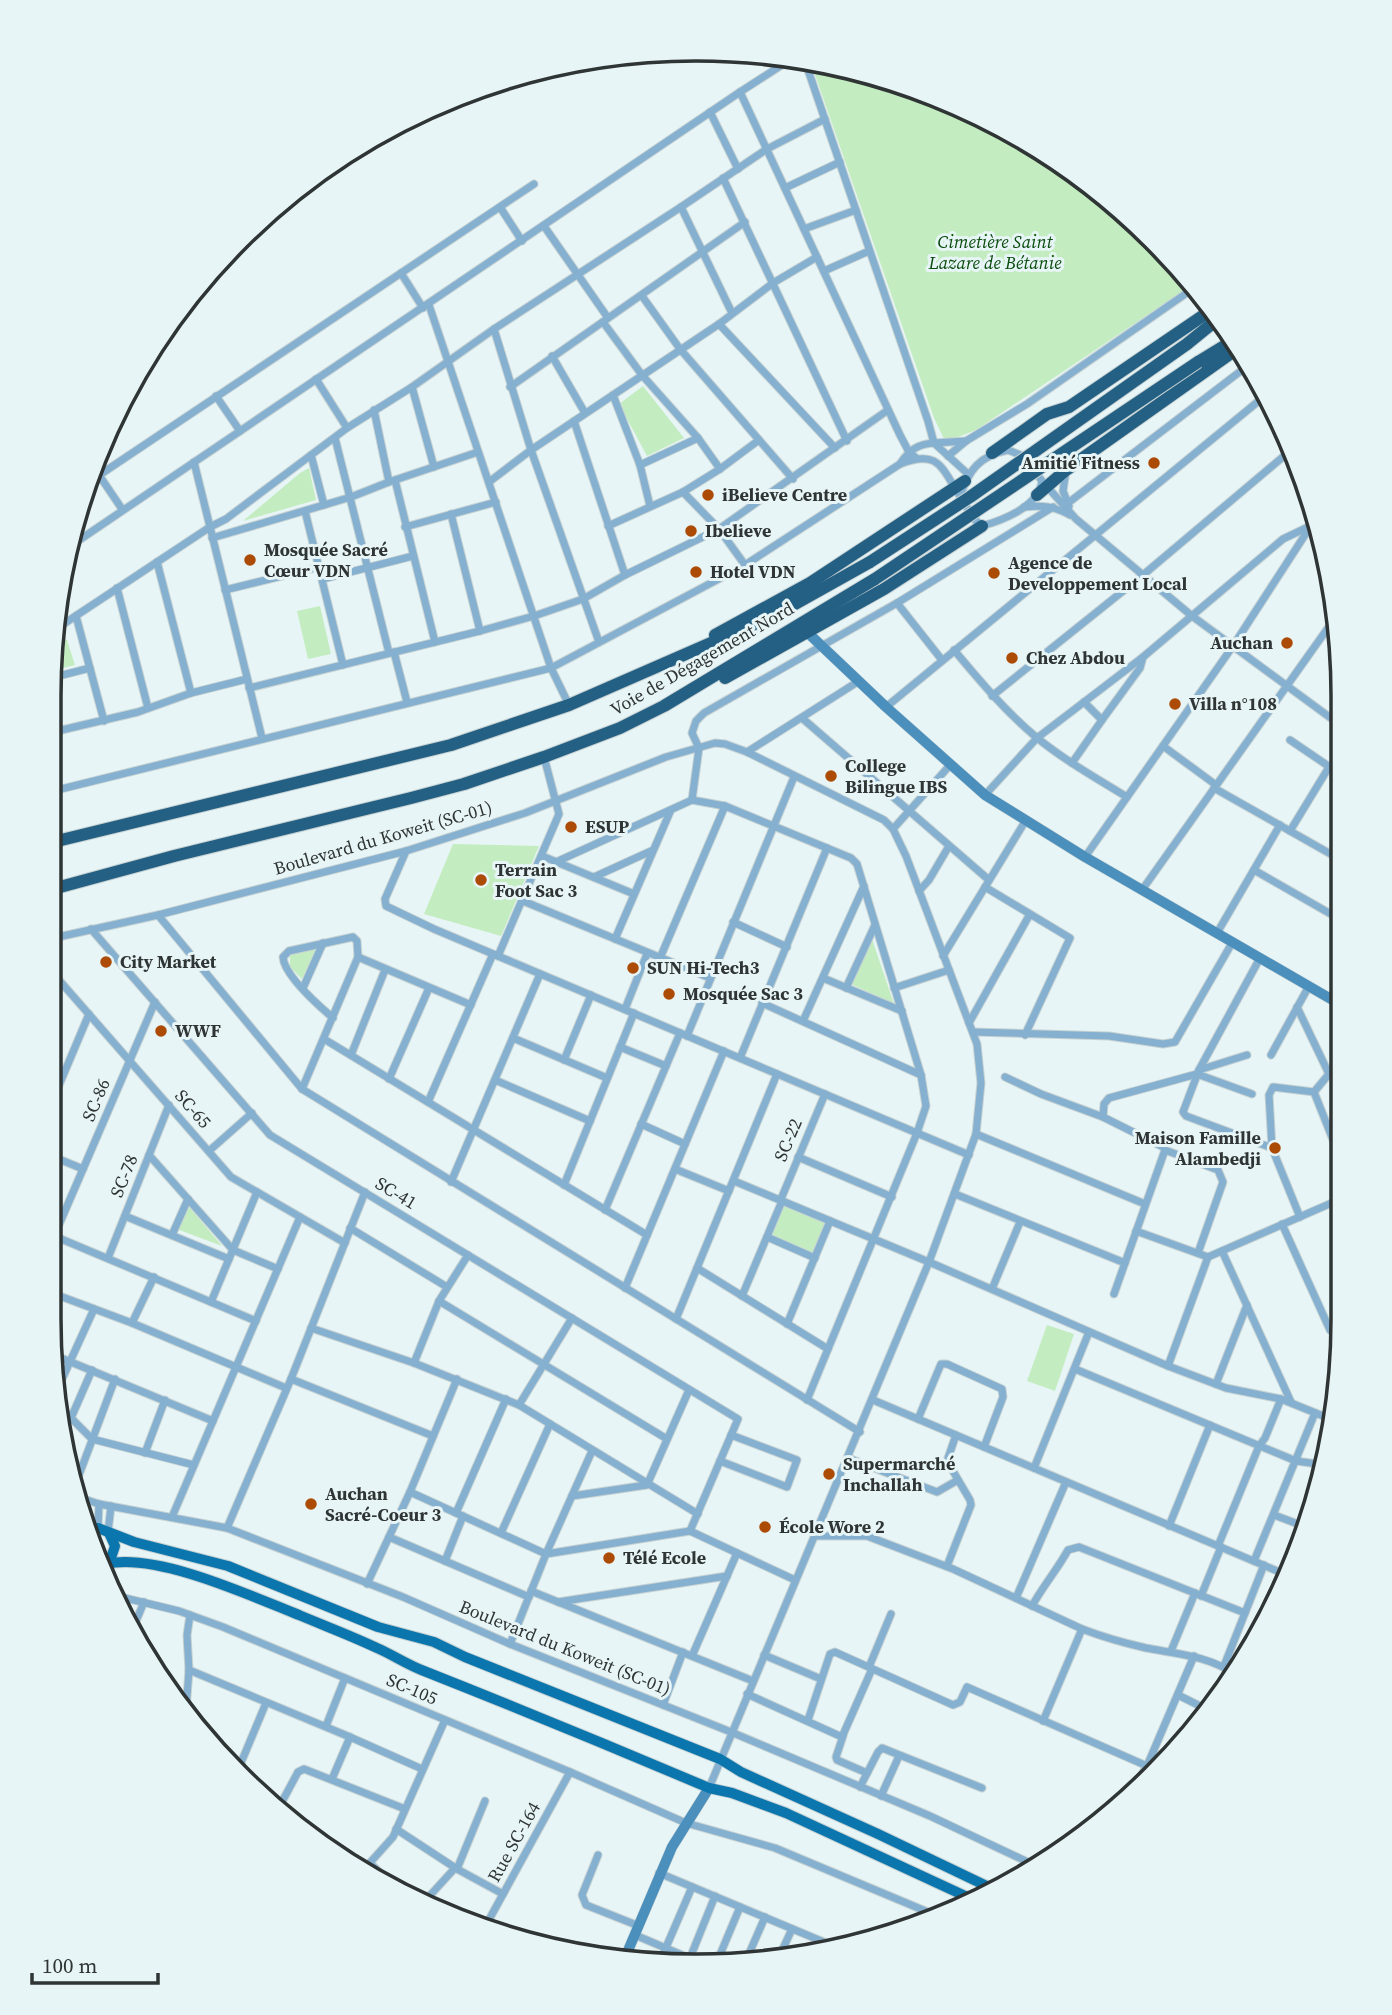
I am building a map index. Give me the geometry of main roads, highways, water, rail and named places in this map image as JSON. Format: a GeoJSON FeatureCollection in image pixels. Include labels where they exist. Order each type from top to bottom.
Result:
{"type":"FeatureCollection","features":[{"type":"Feature","properties":{"kind":"highway"},"geometry":{"type":"LineString","coordinates":[[992,453],[1047,414],[1069,407],[1204,315]]}},
{"type":"Feature","properties":{"kind":"highway","name":"Voie de Dégagement Nord"},"geometry":{"type":"LineString","coordinates":[[61,840],[451,745],[569,705],[777,614],[870,562],[970,496],[1211,325]]}},
{"type":"Feature","properties":{"kind":"highway","name":"Voie de Dégagement Nord"},"geometry":{"type":"LineString","coordinates":[[61,887],[464,784],[620,728],[664,706],[876,579],[1225,345]]}},
{"type":"Feature","properties":{"kind":"highway"},"geometry":{"type":"LineString","coordinates":[[1042,488],[1230,354]]}},
{"type":"Feature","properties":{"kind":"highway"},"geometry":{"type":"LineString","coordinates":[[683,654],[810,583],[962,485]]}},
{"type":"Feature","properties":{"kind":"highway"},"geometry":{"type":"LineString","coordinates":[[664,706],[699,692],[808,633],[884,589],[982,526]]}},
{"type":"Feature","properties":{"kind":"main road"},"geometry":{"type":"LineString","coordinates":[[99,1529],[116,1546],[109,1560]]}},
{"type":"Feature","properties":{"kind":"main road"},"geometry":{"type":"LineString","coordinates":[[99,1529],[134,1542],[228,1566],[378,1627],[434,1642],[465,1657],[720,1759],[741,1772],[984,1885]]}},
{"type":"Feature","properties":{"kind":"main road"},"geometry":{"type":"LineString","coordinates":[[111,1563],[146,1564],[208,1579],[376,1647],[422,1671],[467,1687],[709,1788],[732,1793],[786,1813],[962,1895]]}},
{"type":"Feature","properties":{"kind":"place","name":"Amitié Fitness"},"geometry":{"type":"Point","coordinates":[1154,463]}},
{"type":"Feature","properties":{"kind":"place","name":"iBelieve Centre"},"geometry":{"type":"Point","coordinates":[708,495]}},
{"type":"Feature","properties":{"kind":"place","name":"Ibelieve"},"geometry":{"type":"Point","coordinates":[691,531]}},
{"type":"Feature","properties":{"kind":"place","name":"Mosquée Sacré Cœur VDN"},"geometry":{"type":"Point","coordinates":[250,560]}},
{"type":"Feature","properties":{"kind":"place","name":"Hotel VDN"},"geometry":{"type":"Point","coordinates":[696,572]}},
{"type":"Feature","properties":{"kind":"place","name":"Agence de Developpement Local"},"geometry":{"type":"Point","coordinates":[994,573]}},
{"type":"Feature","properties":{"kind":"place","name":"Auchan"},"geometry":{"type":"Point","coordinates":[1287,643]}},
{"type":"Feature","properties":{"kind":"place","name":"Chez Abdou"},"geometry":{"type":"Point","coordinates":[1012,658]}},
{"type":"Feature","properties":{"kind":"place","name":"Villa n°108"},"geometry":{"type":"Point","coordinates":[1175,704]}},
{"type":"Feature","properties":{"kind":"place","name":"College Bilingue IBS"},"geometry":{"type":"Point","coordinates":[831,776]}},
{"type":"Feature","properties":{"kind":"place","name":"ESUP"},"geometry":{"type":"Point","coordinates":[571,827]}},
{"type":"Feature","properties":{"kind":"place","name":"Terrain Foot Sac 3"},"geometry":{"type":"Point","coordinates":[481,880]}},
{"type":"Feature","properties":{"kind":"place","name":"City Market"},"geometry":{"type":"Point","coordinates":[106,962]}},
{"type":"Feature","properties":{"kind":"place","name":"SUN Hi-Tech3"},"geometry":{"type":"Point","coordinates":[633,968]}},
{"type":"Feature","properties":{"kind":"place","name":"Mosquée Sac 3"},"geometry":{"type":"Point","coordinates":[669,994]}},
{"type":"Feature","properties":{"kind":"place","name":"WWF"},"geometry":{"type":"Point","coordinates":[161,1031]}},
{"type":"Feature","properties":{"kind":"place","name":"Maison Famille Alambedji"},"geometry":{"type":"Point","coordinates":[1275,1148]}},
{"type":"Feature","properties":{"kind":"place","name":"Supermarché Inchallah"},"geometry":{"type":"Point","coordinates":[829,1474]}},
{"type":"Feature","properties":{"kind":"place","name":"Auchan Sacré-Coeur 3"},"geometry":{"type":"Point","coordinates":[311,1504]}},
{"type":"Feature","properties":{"kind":"place","name":"École Wore 2"},"geometry":{"type":"Point","coordinates":[765,1527]}},
{"type":"Feature","properties":{"kind":"place","name":"Télé Ecole"},"geometry":{"type":"Point","coordinates":[609,1558]}},
{"type":"Feature","properties":{"kind":"park label","name":"Cimetière Saint Lazare de Bétanie"},"geometry":{"type":"Point","coordinates":[995,252]}}]}
